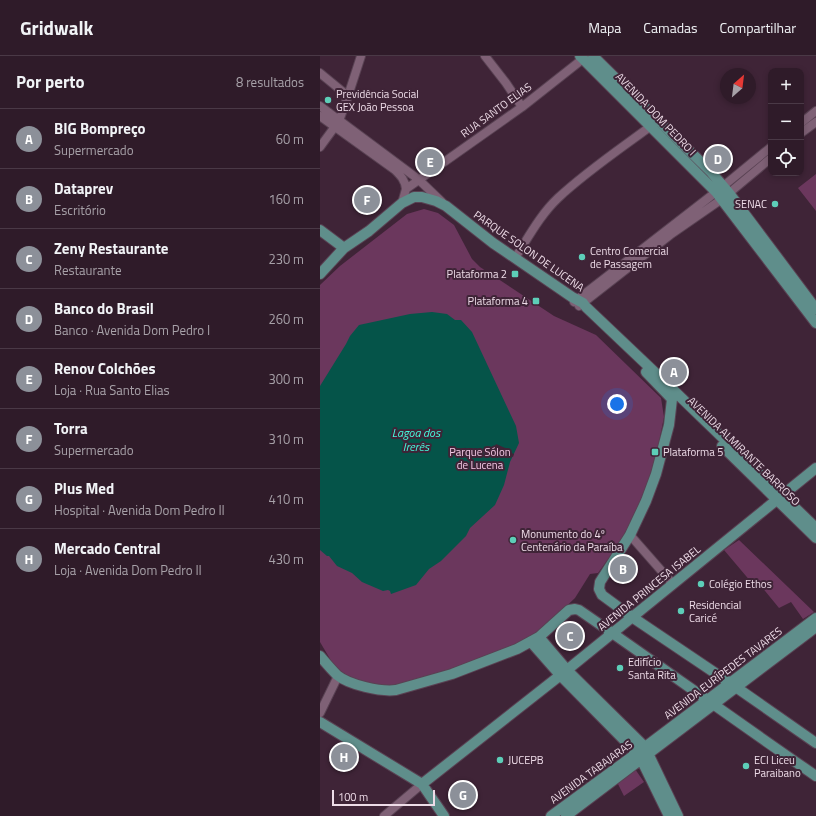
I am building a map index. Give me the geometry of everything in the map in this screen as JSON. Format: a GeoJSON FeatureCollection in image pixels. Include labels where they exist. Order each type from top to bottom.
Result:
{"type":"FeatureCollection","features":[{"type":"Feature","properties":{"kind":"main road","name":"AVENIDA DOM PEDRO I"},"geometry":{"type":"LineString","coordinates":[[593,56],[629,90],[654,124]]}},
{"type":"Feature","properties":{"kind":"main road","name":"AVENIDA DOM PEDRO I"},"geometry":{"type":"LineString","coordinates":[[582,57],[654,124],[711,172],[722,193],[816,323]]}},
{"type":"Feature","properties":{"kind":"main road","name":"AVENIDA DOM PEDRO I"},"geometry":{"type":"LineString","coordinates":[[722,193],[816,309]]}},
{"type":"Feature","properties":{"kind":"main road"},"geometry":{"type":"LineString","coordinates":[[320,274],[344,248],[369,231],[402,203],[414,197],[422,197],[436,200],[446,206]]}},
{"type":"Feature","properties":{"kind":"main road","name":"PARQUE SOLON DE LUCENA"},"geometry":{"type":"LineString","coordinates":[[446,206],[493,243],[577,301]]}},
{"type":"Feature","properties":{"kind":"main road"},"geometry":{"type":"LineString","coordinates":[[320,230],[344,248]]}},
{"type":"Feature","properties":{"kind":"main road"},"geometry":{"type":"LineString","coordinates":[[577,301],[674,396],[669,426],[656,474],[646,501],[630,535],[599,584],[599,591],[602,595],[632,617],[734,685],[816,743]]}},
{"type":"Feature","properties":{"kind":"main road","name":"AVENIDA ALMIRANTE BARROSO"},"geometry":{"type":"LineString","coordinates":[[674,396],[779,497],[816,528]]}},
{"type":"Feature","properties":{"kind":"main road","name":"AVENIDA PRINCESA ISABEL"},"geometry":{"type":"LineString","coordinates":[[422,784],[563,673],[816,468]]}},
{"type":"Feature","properties":{"kind":"main road","name":"AVENIDA ALMIRANTE BARROSO"},"geometry":{"type":"LineString","coordinates":[[779,497],[816,538]]}},
{"type":"Feature","properties":{"kind":"main road"},"geometry":{"type":"LineString","coordinates":[[320,656],[338,676],[351,682],[388,691],[396,690],[452,674],[488,661],[535,640],[569,610],[575,609],[579,610],[816,776]]}},
{"type":"Feature","properties":{"kind":"main road","name":"AVENIDA EURÍPEDES TAVARES"},"geometry":{"type":"LineString","coordinates":[[734,685],[816,618]]}},
{"type":"Feature","properties":{"kind":"main road","name":"AVENIDA EURÍPEDES TAVARES"},"geometry":{"type":"LineString","coordinates":[[643,753],[734,685],[816,627]]}},
{"type":"Feature","properties":{"kind":"main road"},"geometry":{"type":"LineString","coordinates":[[535,640],[563,673],[643,753],[678,816]]}},
{"type":"Feature","properties":{"kind":"main road"},"geometry":{"type":"LineString","coordinates":[[320,722],[422,784],[444,816]]}},
{"type":"Feature","properties":{"kind":"main road"},"geometry":{"type":"LineString","coordinates":[[643,753],[669,816]]}},
{"type":"Feature","properties":{"kind":"main road","name":"AVENIDA TABAJARAS"},"geometry":{"type":"LineString","coordinates":[[552,816],[643,753]]}},
{"type":"Feature","properties":{"kind":"main road","name":"AVENIDA TABAJARAS"},"geometry":{"type":"LineString","coordinates":[[566,816],[643,753]]}},
{"type":"Feature","properties":{"kind":"street"},"geometry":{"type":"LineString","coordinates":[[320,146],[337,124],[361,56]]}},
{"type":"Feature","properties":{"kind":"street"},"geometry":{"type":"LineString","coordinates":[[485,56],[506,82],[522,107]]}},
{"type":"Feature","properties":{"kind":"street","name":"RUA SANTO ELIAS"},"geometry":{"type":"LineString","coordinates":[[418,179],[522,107],[579,62],[582,57]]}},
{"type":"Feature","properties":{"kind":"street"},"geometry":{"type":"LineString","coordinates":[[320,73],[348,96]]}},
{"type":"Feature","properties":{"kind":"street"},"geometry":{"type":"LineString","coordinates":[[320,106],[337,124],[395,170],[402,178],[406,189],[402,203]]}},
{"type":"Feature","properties":{"kind":"street"},"geometry":{"type":"LineString","coordinates":[[804,121],[816,111]]}},
{"type":"Feature","properties":{"kind":"street"},"geometry":{"type":"LineString","coordinates":[[320,116],[337,124]]}},
{"type":"Feature","properties":{"kind":"street"},"geometry":{"type":"LineString","coordinates":[[804,131],[816,122]]}},
{"type":"Feature","properties":{"kind":"street","name":"PARQUE SOLON DE LUCENA"},"geometry":{"type":"LineString","coordinates":[[337,124],[418,179],[446,206]]}},
{"type":"Feature","properties":{"kind":"street"},"geometry":{"type":"LineString","coordinates":[[515,258],[536,225],[558,199],[593,169],[654,124]]}},
{"type":"Feature","properties":{"kind":"street"},"geometry":{"type":"LineString","coordinates":[[722,193],[768,150]]}},
{"type":"Feature","properties":{"kind":"street"},"geometry":{"type":"LineString","coordinates":[[577,301],[768,160]]}},
{"type":"Feature","properties":{"kind":"street"},"geometry":{"type":"LineString","coordinates":[[406,189],[418,179]]}},
{"type":"Feature","properties":{"kind":"street"},"geometry":{"type":"LineString","coordinates":[[630,535],[673,584]]}},
{"type":"Feature","properties":{"kind":"street"},"geometry":{"type":"LineString","coordinates":[[320,713],[338,676]]}},
{"type":"Feature","properties":{"kind":"street","name":"AVENIDA PRINCESA ISABEL"},"geometry":{"type":"LineString","coordinates":[[384,816],[422,784]]}},
{"type":"Feature","properties":{"kind":"green space"},"geometry":{"type":"Polygon","coordinates":[[[816,174],[816,211],[798,188],[816,174]]]}},
{"type":"Feature","properties":{"kind":"green space","name":"Parque Sólon de Lucena"},"geometry":{"type":"Polygon","coordinates":[[[424,209],[438,213],[454,225],[472,259],[480,267],[554,316],[596,335],[661,398],[664,417],[653,472],[639,507],[621,541],[598,573],[590,574],[575,598],[532,639],[506,652],[386,690],[350,679],[336,669],[320,642],[320,285],[340,266],[407,214],[424,209]]]}},
{"type":"Feature","properties":{"kind":"green space"},"geometry":{"type":"Polygon","coordinates":[[[739,540],[814,612],[803,619],[791,602],[779,608],[761,586],[757,589],[724,550],[739,540]]]}},
{"type":"Feature","properties":{"kind":"green space"},"geometry":{"type":"Polygon","coordinates":[[[635,769],[644,782],[624,796],[617,782],[635,769]]]}},
{"type":"Feature","properties":{"kind":"water","name":"Lagoa dos Irerês"},"geometry":{"type":"Polygon","coordinates":[[[432,312],[447,314],[455,320],[461,320],[472,332],[516,426],[519,443],[510,462],[504,485],[495,505],[470,528],[466,536],[441,561],[429,569],[416,585],[391,594],[388,590],[383,591],[362,582],[352,573],[337,566],[329,556],[320,550],[320,386],[350,336],[359,325],[410,314],[432,312]]]}},
{"type":"Feature","properties":{"kind":"pier"},"geometry":{"type":"Polygon","coordinates":[[[496,444],[510,450],[510,452],[514,454],[513,457],[493,450],[496,444]]]}},
{"type":"Feature","properties":{"kind":"place","name":"Previdência Social GEX João Pessoa"},"geometry":{"type":"Point","coordinates":[328,100]}},
{"type":"Feature","properties":{"kind":"place","name":"Banco do Brasil"},"geometry":{"type":"Point","coordinates":[718,159]}},
{"type":"Feature","properties":{"kind":"place","name":"Renov Colchões"},"geometry":{"type":"Point","coordinates":[430,162]}},
{"type":"Feature","properties":{"kind":"place","name":"Torra"},"geometry":{"type":"Point","coordinates":[367,200]}},
{"type":"Feature","properties":{"kind":"place","name":"SENAC"},"geometry":{"type":"Point","coordinates":[775,204]}},
{"type":"Feature","properties":{"kind":"place","name":"Centro Comercial de Passagem"},"geometry":{"type":"Point","coordinates":[582,257]}},
{"type":"Feature","properties":{"kind":"place","name":"Plataforma 2"},"geometry":{"type":"Point","coordinates":[515,274]}},
{"type":"Feature","properties":{"kind":"place","name":"Plataforma 4"},"geometry":{"type":"Point","coordinates":[536,301]}},
{"type":"Feature","properties":{"kind":"place","name":"BIG Bompreço"},"geometry":{"type":"Point","coordinates":[674,372]}},
{"type":"Feature","properties":{"kind":"place","name":"Plataforma 5"},"geometry":{"type":"Point","coordinates":[655,452]}},
{"type":"Feature","properties":{"kind":"place","name":"Monumento do 4º Centenário da Paraíba"},"geometry":{"type":"Point","coordinates":[513,540]}},
{"type":"Feature","properties":{"kind":"place","name":"Dataprev"},"geometry":{"type":"Point","coordinates":[623,569]}},
{"type":"Feature","properties":{"kind":"place","name":"Colégio Ethos"},"geometry":{"type":"Point","coordinates":[701,584]}},
{"type":"Feature","properties":{"kind":"place","name":"Residencial Caricé"},"geometry":{"type":"Point","coordinates":[681,611]}},
{"type":"Feature","properties":{"kind":"place","name":"Zeny Restaurante"},"geometry":{"type":"Point","coordinates":[570,636]}},
{"type":"Feature","properties":{"kind":"place","name":"Edifício Santa Rita"},"geometry":{"type":"Point","coordinates":[620,668]}},
{"type":"Feature","properties":{"kind":"place","name":"Mercado Central"},"geometry":{"type":"Point","coordinates":[344,757]}},
{"type":"Feature","properties":{"kind":"place","name":"JUCEPB"},"geometry":{"type":"Point","coordinates":[500,760]}},
{"type":"Feature","properties":{"kind":"place","name":"ECI Liceu Paraibano"},"geometry":{"type":"Point","coordinates":[746,766]}},
{"type":"Feature","properties":{"kind":"place","name":"Plus Med"},"geometry":{"type":"Point","coordinates":[463,795]}}]}
